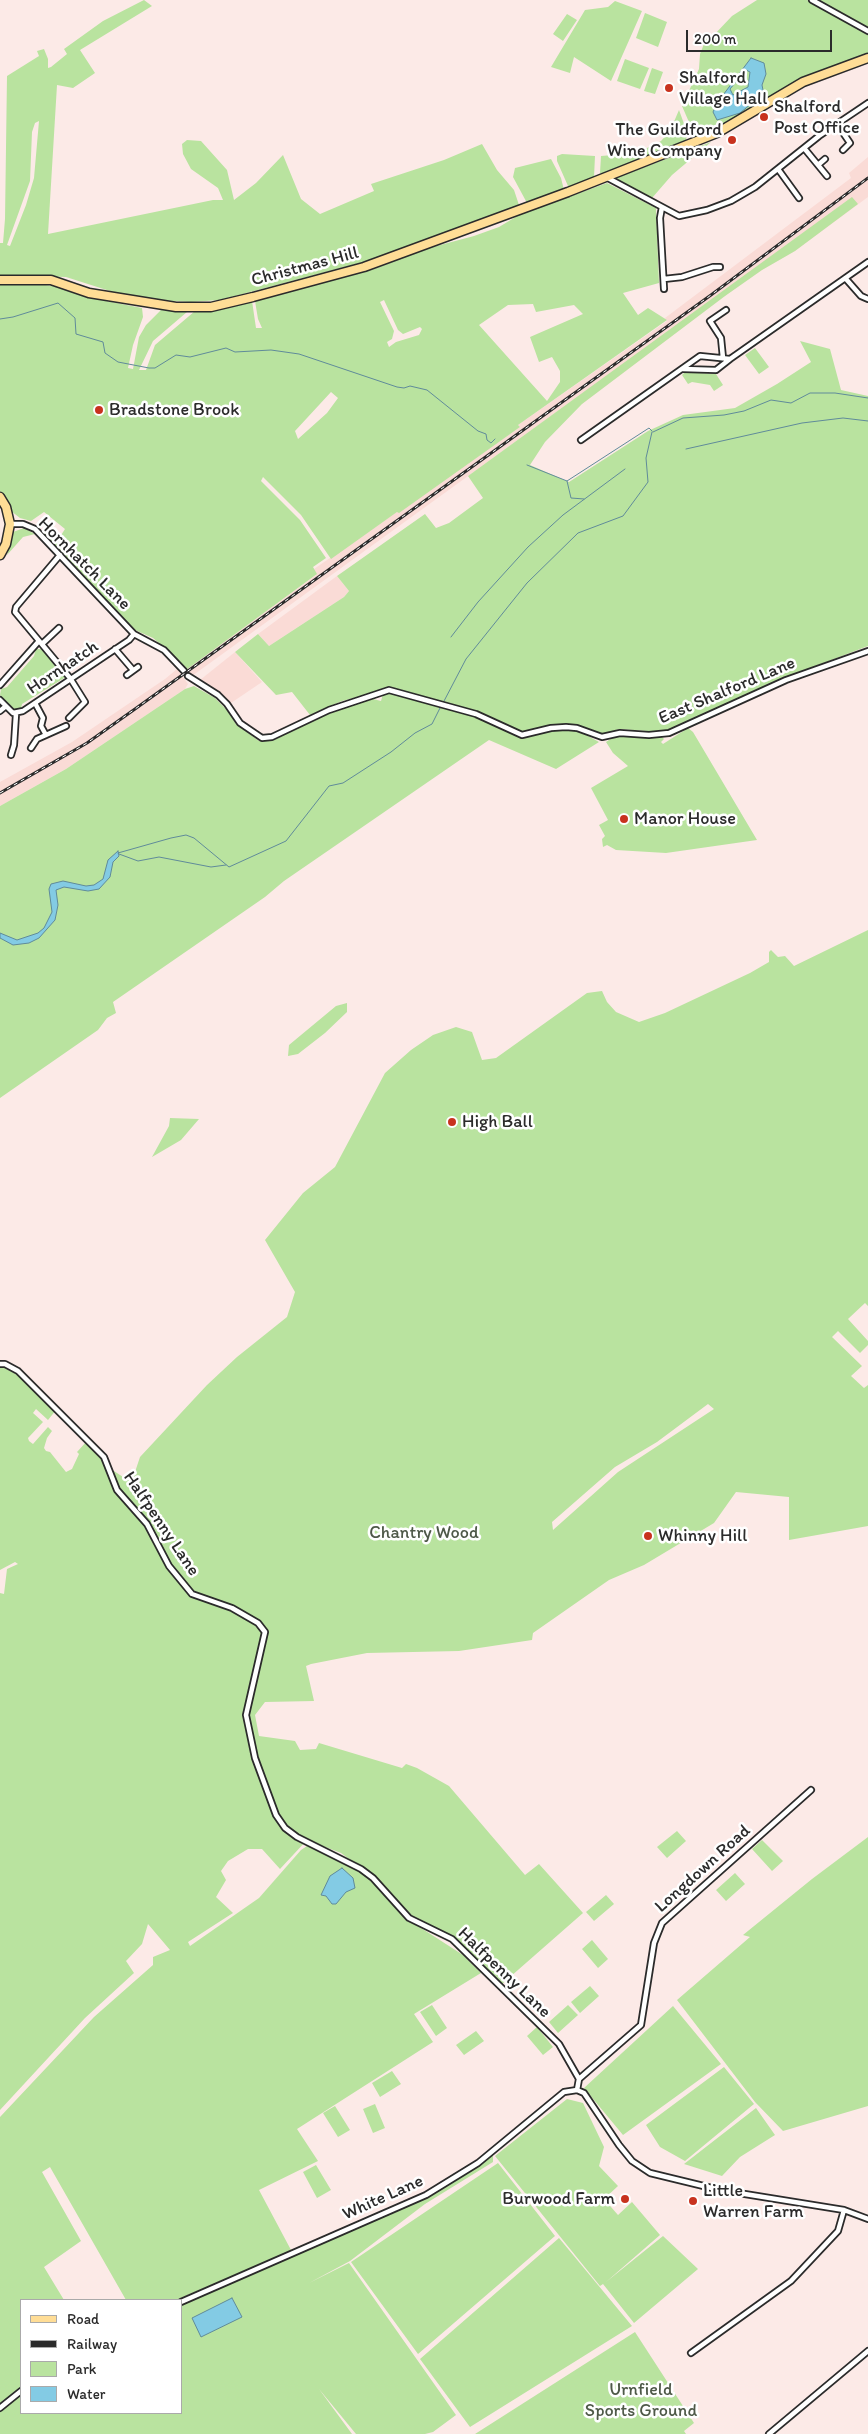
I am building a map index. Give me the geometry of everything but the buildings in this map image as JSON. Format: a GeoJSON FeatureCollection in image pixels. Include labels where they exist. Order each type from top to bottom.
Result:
{"type":"FeatureCollection","features":[{"type":"Feature","properties":{"kind":"main road","name":"Christmas Hill"},"geometry":{"type":"LineString","coordinates":[[0,280],[51,280],[89,293],[156,305],[194,308],[210,307],[364,267],[606,177],[716,133],[803,82],[868,58]]}},
{"type":"Feature","properties":{"kind":"main road"},"geometry":{"type":"LineString","coordinates":[[0,497],[6,507],[10,524],[6,544],[0,555]]}},
{"type":"Feature","properties":{"kind":"street"},"geometry":{"type":"LineString","coordinates":[[812,0],[868,31]]}},
{"type":"Feature","properties":{"kind":"street"},"geometry":{"type":"LineString","coordinates":[[606,177],[681,216],[707,210],[742,196],[804,148],[868,103]]}},
{"type":"Feature","properties":{"kind":"street"},"geometry":{"type":"LineString","coordinates":[[837,124],[850,143],[843,150]]}},
{"type":"Feature","properties":{"kind":"street"},"geometry":{"type":"LineString","coordinates":[[804,148],[827,176]]}},
{"type":"Feature","properties":{"kind":"street"},"geometry":{"type":"LineString","coordinates":[[818,165],[825,159]]}},
{"type":"Feature","properties":{"kind":"street"},"geometry":{"type":"LineString","coordinates":[[778,169],[799,198]]}},
{"type":"Feature","properties":{"kind":"street"},"geometry":{"type":"LineString","coordinates":[[662,207],[660,218],[664,288]]}},
{"type":"Feature","properties":{"kind":"street"},"geometry":{"type":"LineString","coordinates":[[683,368],[716,370],[868,262]]}},
{"type":"Feature","properties":{"kind":"street"},"geometry":{"type":"LineString","coordinates":[[664,279],[682,277],[713,267],[720,268]]}},
{"type":"Feature","properties":{"kind":"street"},"geometry":{"type":"LineString","coordinates":[[846,279],[860,296],[868,299]]}},
{"type":"Feature","properties":{"kind":"street"},"geometry":{"type":"LineString","coordinates":[[722,358],[721,338],[710,321],[726,310]]}},
{"type":"Feature","properties":{"kind":"street"},"geometry":{"type":"LineString","coordinates":[[581,440],[700,356],[730,359]]}},
{"type":"Feature","properties":{"kind":"street","name":"Hornhatch Lane"},"geometry":{"type":"LineString","coordinates":[[10,524],[22,524],[35,529],[134,634]]}},
{"type":"Feature","properties":{"kind":"street","name":"Hornhatch"},"geometry":{"type":"LineString","coordinates":[[0,685],[40,642],[18,616],[15,609],[60,555]]}},
{"type":"Feature","properties":{"kind":"street"},"geometry":{"type":"LineString","coordinates":[[59,628],[40,642],[70,678],[85,702],[69,718]]}},
{"type":"Feature","properties":{"kind":"street"},"geometry":{"type":"LineString","coordinates":[[134,634],[164,650],[184,671]]}},
{"type":"Feature","properties":{"kind":"street","name":"Hornhatch"},"geometry":{"type":"LineString","coordinates":[[0,700],[16,714],[115,649],[134,634]]}},
{"type":"Feature","properties":{"kind":"street"},"geometry":{"type":"LineString","coordinates":[[115,649],[133,670]]}},
{"type":"Feature","properties":{"kind":"street","name":"East Shalford Lane"},"geometry":{"type":"LineString","coordinates":[[188,676],[218,695],[227,704],[240,723],[262,738],[272,737],[329,710],[386,690],[476,714],[522,735],[551,728],[566,727],[576,728],[602,737],[620,733],[658,735],[680,729],[786,680],[868,651]]}},
{"type":"Feature","properties":{"kind":"street"},"geometry":{"type":"LineString","coordinates":[[127,675],[138,667]]}},
{"type":"Feature","properties":{"kind":"street"},"geometry":{"type":"LineString","coordinates":[[35,703],[42,718],[41,726],[46,734]]}},
{"type":"Feature","properties":{"kind":"street"},"geometry":{"type":"LineString","coordinates":[[0,711],[6,706]]}},
{"type":"Feature","properties":{"kind":"street"},"geometry":{"type":"LineString","coordinates":[[11,755],[14,745],[16,714]]}},
{"type":"Feature","properties":{"kind":"street"},"geometry":{"type":"LineString","coordinates":[[30,748],[37,739],[66,726]]}},
{"type":"Feature","properties":{"kind":"street","name":"Halfpenny Lane"},"geometry":{"type":"LineString","coordinates":[[0,1364],[5,1364],[18,1371],[80,1430],[104,1457],[117,1490],[147,1524],[169,1566],[192,1594],[232,1608],[258,1623],[265,1632],[246,1715],[255,1758],[276,1815],[285,1828],[297,1837],[361,1868],[373,1878],[409,1918],[452,1939],[559,2044],[579,2078]]}},
{"type":"Feature","properties":{"kind":"street","name":"Longdown Road"},"geometry":{"type":"LineString","coordinates":[[579,2078],[641,2025],[654,1943],[662,1923],[811,1790]]}},
{"type":"Feature","properties":{"kind":"street"},"geometry":{"type":"LineString","coordinates":[[579,2078],[577,2090],[584,2094],[632,2161],[650,2173],[720,2190],[844,2210],[868,2219]]}},
{"type":"Feature","properties":{"kind":"street","name":"White Lane"},"geometry":{"type":"LineString","coordinates":[[182,2302],[426,2194],[478,2163],[564,2092],[577,2090]]}},
{"type":"Feature","properties":{"kind":"street"},"geometry":{"type":"LineString","coordinates":[[692,2354],[791,2281],[838,2231],[844,2210]]}},
{"type":"Feature","properties":{"kind":"street"},"geometry":{"type":"LineString","coordinates":[[768,2434],[868,2351]]}},
{"type":"Feature","properties":{"kind":"street"},"geometry":{"type":"LineString","coordinates":[[0,2408],[20,2393]]}},
{"type":"Feature","properties":{"kind":"shaded area"},"geometry":{"type":"Polygon","coordinates":[[[868,157],[868,197],[795,251],[762,270],[725,296],[582,404],[573,400],[192,676],[186,670],[316,575],[314,569],[520,427],[518,425],[667,321],[665,318],[851,178],[849,173],[868,157]]]}},
{"type":"Feature","properties":{"kind":"shaded area"},"geometry":{"type":"Polygon","coordinates":[[[337,576],[349,591],[344,597],[269,646],[258,634],[337,576]]]}},
{"type":"Feature","properties":{"kind":"shaded area"},"geometry":{"type":"Polygon","coordinates":[[[235,652],[262,682],[231,703],[200,680],[235,652]]]}},
{"type":"Feature","properties":{"kind":"shaded area"},"geometry":{"type":"Polygon","coordinates":[[[177,669],[188,684],[185,689],[66,769],[0,806],[0,782],[72,742],[177,669]]]}},
{"type":"Feature","properties":{"kind":"green space"},"geometry":{"type":"Polygon","coordinates":[[[144,0],[152,6],[80,50],[95,73],[73,88],[57,85],[48,234],[213,200],[223,200],[218,188],[191,169],[183,154],[182,144],[187,140],[201,141],[227,170],[234,200],[256,183],[283,155],[301,199],[320,214],[374,191],[371,184],[444,160],[482,144],[497,170],[514,190],[519,205],[382,257],[220,300],[191,302],[155,300],[113,292],[66,277],[0,275],[0,243],[3,243],[5,219],[7,76],[39,56],[37,51],[44,49],[48,59],[48,68],[51,67],[67,54],[64,49],[103,21],[144,0]],[[39,121],[35,123],[32,132],[30,181],[7,245],[10,246],[34,178],[39,121]]]}},
{"type":"Feature","properties":{"kind":"green space"},"geometry":{"type":"Polygon","coordinates":[[[757,0],[807,0],[868,35],[868,54],[797,80],[732,121],[708,134],[695,136],[682,106],[699,69],[700,54],[706,39],[714,35],[732,16],[757,0]]]}},
{"type":"Feature","properties":{"kind":"green space"},"geometry":{"type":"Polygon","coordinates":[[[817,0],[868,0],[868,28],[840,13],[817,0]]]}},
{"type":"Feature","properties":{"kind":"green space"},"geometry":{"type":"Polygon","coordinates":[[[615,1],[642,11],[611,81],[574,57],[570,73],[551,67],[585,10],[608,7],[615,1]]]}},
{"type":"Feature","properties":{"kind":"green space"},"geometry":{"type":"Polygon","coordinates":[[[645,13],[667,22],[658,47],[636,38],[645,13]]]}},
{"type":"Feature","properties":{"kind":"green space"},"geometry":{"type":"Polygon","coordinates":[[[567,14],[577,20],[563,41],[553,34],[567,14]]]}},
{"type":"Feature","properties":{"kind":"green space"},"geometry":{"type":"Polygon","coordinates":[[[625,59],[649,68],[640,89],[617,81],[625,59]]]}},
{"type":"Feature","properties":{"kind":"green space"},"geometry":{"type":"Polygon","coordinates":[[[652,68],[663,72],[655,94],[644,91],[652,68]]]}},
{"type":"Feature","properties":{"kind":"green space"},"geometry":{"type":"Polygon","coordinates":[[[679,110],[687,132],[686,142],[603,174],[600,173],[601,156],[637,153],[661,141],[670,131],[679,110]]]}},
{"type":"Feature","properties":{"kind":"green space"},"geometry":{"type":"Polygon","coordinates":[[[711,142],[672,175],[652,198],[647,198],[617,182],[616,178],[711,142]]]}},
{"type":"Feature","properties":{"kind":"green space"},"geometry":{"type":"Polygon","coordinates":[[[562,154],[595,156],[594,177],[570,188],[557,161],[557,156],[562,154]]]}},
{"type":"Feature","properties":{"kind":"green space"},"geometry":{"type":"Polygon","coordinates":[[[551,159],[561,178],[564,190],[527,203],[513,177],[515,168],[551,159]]]}},
{"type":"Feature","properties":{"kind":"green space"},"geometry":{"type":"Polygon","coordinates":[[[607,183],[656,208],[659,283],[623,293],[638,315],[648,308],[667,320],[518,425],[520,427],[331,559],[301,515],[263,477],[261,481],[300,520],[326,558],[313,567],[317,574],[186,670],[174,656],[153,638],[135,630],[40,531],[44,530],[56,543],[65,529],[44,512],[31,521],[20,518],[11,511],[0,491],[0,284],[37,284],[62,287],[91,298],[142,308],[143,317],[133,345],[128,368],[133,369],[139,337],[146,325],[161,310],[187,312],[153,341],[139,370],[146,370],[155,345],[195,311],[217,309],[252,301],[256,328],[262,328],[258,319],[255,301],[374,269],[429,248],[499,227],[519,215],[607,183]],[[384,300],[380,302],[394,331],[392,339],[387,342],[389,347],[396,342],[419,335],[422,329],[420,327],[403,334],[398,330],[384,300]],[[533,304],[508,305],[479,325],[547,401],[560,382],[560,371],[552,357],[539,362],[530,337],[583,314],[574,305],[536,312],[533,304]],[[331,392],[295,431],[298,439],[327,413],[338,398],[331,392]]]}},
{"type":"Feature","properties":{"kind":"green space"},"geometry":{"type":"Polygon","coordinates":[[[852,197],[858,204],[795,251],[762,270],[725,296],[582,404],[545,442],[530,465],[569,482],[648,431],[683,415],[735,408],[777,384],[811,362],[800,341],[830,349],[841,390],[868,396],[868,646],[774,682],[685,724],[661,732],[619,729],[603,734],[569,725],[549,726],[549,730],[567,729],[581,732],[599,742],[556,769],[489,740],[284,881],[265,897],[113,1002],[116,1013],[107,1018],[98,1030],[0,1098],[0,806],[66,769],[185,689],[194,686],[215,698],[228,711],[236,724],[259,741],[276,739],[307,722],[361,702],[373,699],[381,701],[383,694],[389,693],[432,703],[389,689],[342,701],[310,715],[292,692],[276,695],[235,652],[258,634],[269,646],[344,597],[349,591],[337,576],[425,514],[436,528],[449,523],[483,498],[468,476],[852,197]]]}},
{"type":"Feature","properties":{"kind":"green space"},"geometry":{"type":"Polygon","coordinates":[[[755,348],[769,367],[759,374],[745,355],[755,348]]]}},
{"type":"Feature","properties":{"kind":"green space"},"geometry":{"type":"Polygon","coordinates":[[[685,372],[716,374],[723,385],[714,391],[710,385],[692,382],[688,384],[682,375],[685,372]]]}},
{"type":"Feature","properties":{"kind":"green space"},"geometry":{"type":"Polygon","coordinates":[[[24,528],[35,534],[23,537],[7,555],[13,532],[24,528]]]}},
{"type":"Feature","properties":{"kind":"green space"},"geometry":{"type":"Polygon","coordinates":[[[36,649],[43,649],[66,677],[22,704],[21,709],[12,710],[0,695],[1,689],[7,687],[34,656],[36,649]]]}},
{"type":"Feature","properties":{"kind":"green space"},"geometry":{"type":"Polygon","coordinates":[[[688,728],[693,732],[757,840],[666,853],[616,850],[607,845],[603,847],[602,839],[605,836],[599,825],[608,820],[591,788],[628,766],[613,753],[606,742],[612,738],[628,736],[662,737],[664,739],[661,742],[663,744],[688,728]]]}},
{"type":"Feature","properties":{"kind":"green space","name":"Chantry Wood"},"geometry":{"type":"Polygon","coordinates":[[[868,930],[868,1306],[865,1303],[848,1319],[868,1341],[868,1345],[860,1353],[838,1331],[832,1337],[862,1366],[851,1376],[864,1388],[868,1385],[868,1526],[789,1540],[789,1497],[736,1492],[714,1523],[644,1565],[609,1580],[533,1633],[532,1640],[459,1651],[367,1653],[311,1664],[306,1666],[314,1701],[265,1702],[255,1715],[259,1736],[295,1741],[300,1750],[316,1749],[319,1743],[402,1768],[406,1764],[449,1786],[525,1875],[539,1864],[583,1913],[502,1984],[455,1939],[410,1916],[377,1880],[341,1853],[307,1840],[280,1869],[262,1849],[248,1849],[228,1861],[221,1871],[226,1880],[216,1897],[233,1913],[188,1942],[190,1946],[259,1898],[301,1850],[307,1846],[351,1864],[372,1880],[404,1917],[463,1955],[481,1973],[414,2014],[433,2042],[297,2129],[318,2161],[259,2190],[291,2250],[283,2254],[178,2299],[125,2299],[50,2167],[42,2172],[81,2241],[44,2267],[63,2299],[20,2299],[20,2389],[0,2405],[0,2117],[94,2017],[153,1965],[153,1957],[170,1950],[148,1924],[142,1944],[126,1961],[134,1973],[85,2018],[0,2110],[0,1593],[4,1594],[7,1569],[18,1564],[15,1562],[0,1570],[0,1368],[3,1367],[23,1378],[56,1410],[48,1420],[36,1409],[33,1413],[43,1422],[28,1438],[33,1444],[48,1427],[52,1431],[47,1438],[44,1448],[50,1452],[66,1472],[72,1469],[79,1454],[77,1452],[87,1441],[101,1456],[109,1473],[114,1471],[126,1479],[134,1475],[140,1457],[207,1385],[237,1357],[287,1317],[295,1292],[265,1240],[303,1193],[335,1167],[385,1073],[411,1050],[433,1035],[456,1027],[472,1032],[482,1060],[496,1058],[587,993],[602,991],[607,1002],[616,1012],[639,1022],[665,1013],[750,973],[769,962],[769,952],[771,950],[778,957],[785,956],[794,966],[868,930]],[[708,1404],[657,1442],[615,1467],[552,1522],[553,1530],[618,1472],[714,1409],[708,1404]]]}},
{"type":"Feature","properties":{"kind":"green space"},"geometry":{"type":"Polygon","coordinates":[[[347,1003],[347,1012],[325,1033],[298,1054],[288,1056],[289,1045],[336,1006],[347,1003]]]}},
{"type":"Feature","properties":{"kind":"green space"},"geometry":{"type":"Polygon","coordinates":[[[170,1118],[199,1119],[181,1140],[152,1157],[169,1126],[170,1118]]]}},
{"type":"Feature","properties":{"kind":"green space"},"geometry":{"type":"Polygon","coordinates":[[[677,1831],[686,1841],[667,1858],[657,1847],[677,1831]]]}},
{"type":"Feature","properties":{"kind":"green space"},"geometry":{"type":"Polygon","coordinates":[[[868,1837],[868,2106],[783,2131],[755,2102],[677,2000],[750,1937],[743,1935],[868,1837]]]}},
{"type":"Feature","properties":{"kind":"green space"},"geometry":{"type":"Polygon","coordinates":[[[762,1840],[783,1861],[772,1871],[752,1849],[762,1840]]]}},
{"type":"Feature","properties":{"kind":"green space"},"geometry":{"type":"Polygon","coordinates":[[[735,1873],[745,1884],[726,1901],[716,1890],[735,1873]]]}},
{"type":"Feature","properties":{"kind":"green space"},"geometry":{"type":"Polygon","coordinates":[[[606,1895],[614,1904],[594,1921],[586,1912],[606,1895]]]}},
{"type":"Feature","properties":{"kind":"green space"},"geometry":{"type":"Polygon","coordinates":[[[592,1940],[608,1959],[598,1968],[582,1949],[592,1940]]]}},
{"type":"Feature","properties":{"kind":"green space"},"geometry":{"type":"Polygon","coordinates":[[[590,1986],[599,1996],[580,2013],[571,2002],[590,1986]]]}},
{"type":"Feature","properties":{"kind":"green space"},"geometry":{"type":"Polygon","coordinates":[[[432,2005],[447,2028],[436,2036],[420,2012],[432,2005]]]}},
{"type":"Feature","properties":{"kind":"green space"},"geometry":{"type":"Polygon","coordinates":[[[568,2005],[578,2015],[558,2033],[549,2022],[568,2005]]]}},
{"type":"Feature","properties":{"kind":"green space"},"geometry":{"type":"Polygon","coordinates":[[[673,2006],[721,2064],[623,2135],[584,2088],[673,2006]]]}},
{"type":"Feature","properties":{"kind":"green space"},"geometry":{"type":"Polygon","coordinates":[[[537,2027],[553,2047],[543,2055],[527,2036],[537,2027]]]}},
{"type":"Feature","properties":{"kind":"green space"},"geometry":{"type":"Polygon","coordinates":[[[476,2031],[484,2041],[464,2055],[456,2045],[476,2031]]]}},
{"type":"Feature","properties":{"kind":"green space"},"geometry":{"type":"Polygon","coordinates":[[[724,2067],[754,2104],[685,2161],[660,2147],[646,2125],[724,2067]]]}},
{"type":"Feature","properties":{"kind":"green space"},"geometry":{"type":"Polygon","coordinates":[[[392,2071],[401,2084],[380,2097],[372,2083],[392,2071]]]}},
{"type":"Feature","properties":{"kind":"green space"},"geometry":{"type":"Polygon","coordinates":[[[567,2099],[583,2103],[604,2147],[599,2166],[618,2186],[604,2199],[618,2215],[632,2202],[660,2235],[606,2282],[663,2236],[698,2269],[634,2323],[603,2284],[600,2286],[495,2156],[567,2099]]]}},
{"type":"Feature","properties":{"kind":"green space"},"geometry":{"type":"Polygon","coordinates":[[[375,2104],[385,2128],[373,2133],[363,2109],[375,2104]]]}},
{"type":"Feature","properties":{"kind":"green space"},"geometry":{"type":"Polygon","coordinates":[[[335,2106],[350,2130],[338,2137],[323,2113],[335,2106]]]}},
{"type":"Feature","properties":{"kind":"green space"},"geometry":{"type":"Polygon","coordinates":[[[756,2108],[775,2135],[740,2157],[722,2176],[684,2164],[756,2108]]]}},
{"type":"Feature","properties":{"kind":"green space"},"geometry":{"type":"Polygon","coordinates":[[[493,2153],[493,2162],[425,2204],[350,2261],[309,2283],[349,2263],[456,2415],[433,2432],[425,2434],[356,2434],[319,2389],[352,2434],[0,2434],[0,2411],[20,2396],[20,2414],[182,2414],[182,2304],[427,2196],[476,2167],[493,2153]]]}},
{"type":"Feature","properties":{"kind":"green space"},"geometry":{"type":"Polygon","coordinates":[[[498,2163],[555,2236],[418,2354],[351,2262],[498,2163]]]}},
{"type":"Feature","properties":{"kind":"green space"},"geometry":{"type":"Polygon","coordinates":[[[316,2165],[331,2190],[317,2198],[303,2172],[316,2165]]]}},
{"type":"Feature","properties":{"kind":"green space"},"geometry":{"type":"Polygon","coordinates":[[[559,2238],[632,2326],[470,2427],[420,2359],[559,2238]]]}},
{"type":"Feature","properties":{"kind":"green space","name":"Urnfield Sports Ground"},"geometry":{"type":"Polygon","coordinates":[[[635,2332],[694,2423],[684,2431],[686,2434],[475,2434],[635,2332]]]}},
{"type":"Feature","properties":{"kind":"water"},"geometry":{"type":"Polygon","coordinates":[[[751,58],[764,63],[766,74],[762,85],[763,90],[757,99],[740,113],[717,120],[713,112],[717,103],[751,58]],[[746,70],[730,89],[733,95],[748,87],[750,72],[746,70]]]}},
{"type":"Feature","properties":{"kind":"water"},"geometry":{"type":"Polygon","coordinates":[[[118,851],[119,856],[113,862],[110,877],[99,889],[88,891],[64,887],[56,890],[58,905],[55,920],[39,938],[29,943],[13,945],[0,938],[0,933],[17,940],[38,933],[44,928],[52,912],[49,889],[51,884],[63,881],[86,886],[94,885],[103,879],[108,860],[118,851]]]}},
{"type":"Feature","properties":{"kind":"water"},"geometry":{"type":"Polygon","coordinates":[[[342,1868],[353,1878],[355,1888],[346,1892],[336,1904],[332,1904],[326,1896],[321,1895],[330,1876],[342,1868]]]}},
{"type":"Feature","properties":{"kind":"water"},"geometry":{"type":"Polygon","coordinates":[[[232,2298],[242,2317],[201,2337],[192,2318],[232,2298]]]}},
{"type":"Feature","properties":{"kind":"waterway"},"geometry":{"type":"LineString","coordinates":[[0,319],[13,317],[58,303],[75,318],[76,334],[103,342],[105,353],[118,362],[149,368],[155,368],[176,355],[190,357],[226,348],[235,352],[271,350],[299,354],[397,387],[404,388],[410,386],[427,390],[478,431],[486,434],[487,440],[491,443],[495,439]]}},
{"type":"Feature","properties":{"kind":"waterway"},"geometry":{"type":"LineString","coordinates":[[653,432],[683,418],[724,415],[744,411],[771,400],[791,403],[810,393],[835,393],[868,398]]}},
{"type":"Feature","properties":{"kind":"waterway"},"geometry":{"type":"LineString","coordinates":[[686,449],[802,423],[843,418],[868,421]]}},
{"type":"Feature","properties":{"kind":"waterway"},"geometry":{"type":"LineString","coordinates":[[527,465],[567,481],[649,428],[652,431]]}},
{"type":"Feature","properties":{"kind":"waterway"},"geometry":{"type":"LineString","coordinates":[[443,703],[466,659],[527,583],[578,533],[623,516],[648,482],[646,458],[652,432]]}},
{"type":"Feature","properties":{"kind":"waterway"},"geometry":{"type":"LineString","coordinates":[[451,637],[478,602],[528,547],[563,515],[625,469]]}},
{"type":"Feature","properties":{"kind":"waterway"},"geometry":{"type":"LineString","coordinates":[[567,481],[571,498],[584,499]]}},
{"type":"Feature","properties":{"kind":"waterway"},"geometry":{"type":"LineString","coordinates":[[118,853],[186,835],[194,838],[229,867],[286,841],[329,786],[343,783],[391,752],[415,733],[432,724],[441,706]]}},
{"type":"Feature","properties":{"kind":"waterway"},"geometry":{"type":"LineString","coordinates":[[119,854],[138,861],[159,857],[211,867],[226,865]]}},
{"type":"Feature","properties":{"kind":"railway"},"geometry":{"type":"LineString","coordinates":[[0,793],[87,743],[135,709],[711,295],[868,178]]}},
{"type":"Feature","properties":{"kind":"place","name":"Shalford Village Hall"},"geometry":{"type":"Point","coordinates":[669,88]}},
{"type":"Feature","properties":{"kind":"place","name":"Shalford Post Office"},"geometry":{"type":"Point","coordinates":[764,117]}},
{"type":"Feature","properties":{"kind":"place","name":"The Guildford Wine Company"},"geometry":{"type":"Point","coordinates":[732,140]}},
{"type":"Feature","properties":{"kind":"place","name":"Bradstone Brook"},"geometry":{"type":"Point","coordinates":[99,410]}},
{"type":"Feature","properties":{"kind":"place","name":"Manor House"},"geometry":{"type":"Point","coordinates":[624,819]}},
{"type":"Feature","properties":{"kind":"place","name":"High Ball"},"geometry":{"type":"Point","coordinates":[452,1122]}},
{"type":"Feature","properties":{"kind":"place","name":"Whinny Hill"},"geometry":{"type":"Point","coordinates":[648,1536]}},
{"type":"Feature","properties":{"kind":"place","name":"Burwood Farm"},"geometry":{"type":"Point","coordinates":[625,2199]}},
{"type":"Feature","properties":{"kind":"place","name":"Little Warren Farm"},"geometry":{"type":"Point","coordinates":[693,2201]}}]}
